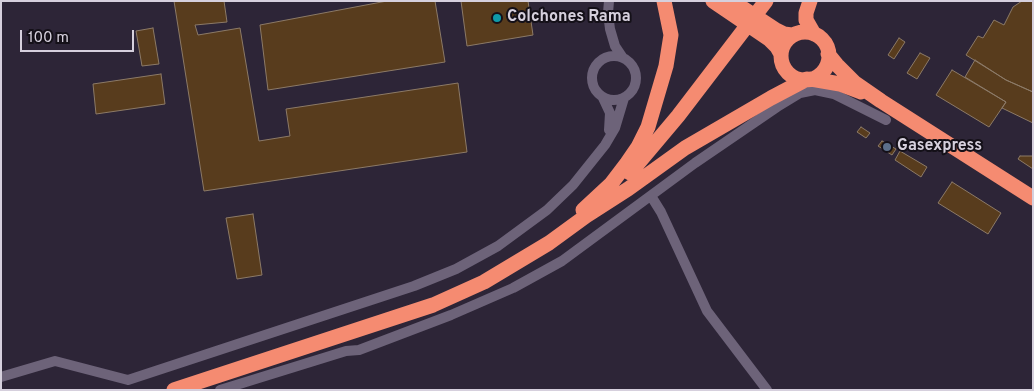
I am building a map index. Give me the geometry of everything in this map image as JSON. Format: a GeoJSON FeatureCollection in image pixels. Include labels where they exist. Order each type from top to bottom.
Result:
{"type":"FeatureCollection","features":[{"type":"Feature","properties":{"kind":"highway"},"geometry":{"type":"LineString","coordinates":[[549,243],[610,184],[638,147],[648,127],[666,66],[670,35],[664,1]]}},
{"type":"Feature","properties":{"kind":"highway"},"geometry":{"type":"LineString","coordinates":[[713,1],[769,39],[781,54]]}},
{"type":"Feature","properties":{"kind":"highway"},"geometry":{"type":"LineString","coordinates":[[732,1],[784,34],[792,35],[806,32],[814,34]]}},
{"type":"Feature","properties":{"kind":"highway"},"geometry":{"type":"LineString","coordinates":[[586,216],[628,175],[663,135],[766,1]]}},
{"type":"Feature","properties":{"kind":"highway"},"geometry":{"type":"LineString","coordinates":[[174,390],[433,305],[491,279],[549,243],[685,148],[771,98],[822,72],[828,60],[828,54],[824,42],[814,34],[806,20],[810,1]]}},
{"type":"Feature","properties":{"kind":"highway"},"geometry":{"type":"LineString","coordinates":[[792,35],[782,47],[781,54],[781,61],[788,72],[800,79],[840,84],[881,101]]}},
{"type":"Feature","properties":{"kind":"highway"},"geometry":{"type":"LineString","coordinates":[[828,54],[856,83],[881,101],[1033,198]]}},
{"type":"Feature","properties":{"kind":"street"},"geometry":{"type":"LineString","coordinates":[[1,377],[55,361],[128,380],[436,277],[470,263],[498,246],[547,210],[573,185],[605,145],[615,128],[624,98],[634,88],[636,81],[633,67],[623,58],[615,46],[610,29],[609,1]]}},
{"type":"Feature","properties":{"kind":"street"},"geometry":{"type":"LineString","coordinates":[[605,145],[611,124],[610,113],[603,98],[594,90],[592,71],[606,46],[610,29]]}},
{"type":"Feature","properties":{"kind":"street"},"geometry":{"type":"LineString","coordinates":[[598,61],[610,56],[623,58]]}},
{"type":"Feature","properties":{"kind":"street"},"geometry":{"type":"LineString","coordinates":[[220,390],[346,351],[359,350],[451,315],[513,288],[562,261],[709,153],[800,92],[815,90],[834,94],[886,120]]}},
{"type":"Feature","properties":{"kind":"street"},"geometry":{"type":"LineString","coordinates":[[603,98],[617,100],[624,98]]}},
{"type":"Feature","properties":{"kind":"street"},"geometry":{"type":"LineString","coordinates":[[651,196],[662,212],[707,311],[768,390]]}},
{"type":"Feature","properties":{"kind":"building"},"geometry":{"type":"Polygon","coordinates":[[[174,1],[224,1],[227,22],[195,25],[198,35],[240,28],[259,141],[290,136],[286,109],[458,83],[467,152],[204,191],[174,1]]]}},
{"type":"Feature","properties":{"kind":"building"},"geometry":{"type":"Polygon","coordinates":[[[387,1],[435,1],[445,62],[268,90],[260,25],[387,1]]]}},
{"type":"Feature","properties":{"kind":"building","name":"Colchones Rama"},"geometry":{"type":"Polygon","coordinates":[[[461,1],[528,1],[533,35],[467,46],[461,1]]]}},
{"type":"Feature","properties":{"kind":"building"},"geometry":{"type":"Polygon","coordinates":[[[1022,1],[1033,1],[1033,92],[1006,80],[966,55],[978,36],[983,38],[994,20],[1004,25],[1013,7],[1022,1]]]}},
{"type":"Feature","properties":{"kind":"building"},"geometry":{"type":"Polygon","coordinates":[[[153,28],[159,64],[142,66],[136,31],[153,28]]]}},
{"type":"Feature","properties":{"kind":"building"},"geometry":{"type":"Polygon","coordinates":[[[899,38],[905,42],[894,59],[888,55],[899,38]]]}},
{"type":"Feature","properties":{"kind":"building"},"geometry":{"type":"Polygon","coordinates":[[[920,53],[930,58],[917,79],[907,73],[920,53]]]}},
{"type":"Feature","properties":{"kind":"building"},"geometry":{"type":"Polygon","coordinates":[[[975,60],[1006,80],[1033,92],[1033,123],[1002,108],[1006,102],[965,77],[975,60]]]}},
{"type":"Feature","properties":{"kind":"building"},"geometry":{"type":"Polygon","coordinates":[[[952,70],[1006,102],[989,127],[936,95],[952,70]]]}},
{"type":"Feature","properties":{"kind":"building"},"geometry":{"type":"Polygon","coordinates":[[[161,74],[165,104],[96,114],[93,84],[161,74]]]}},
{"type":"Feature","properties":{"kind":"building"},"geometry":{"type":"Polygon","coordinates":[[[861,127],[870,133],[866,138],[857,132],[861,127]]]}},
{"type":"Feature","properties":{"kind":"building","name":"Gasexpress"},"geometry":{"type":"Polygon","coordinates":[[[882,141],[896,149],[892,155],[878,146],[882,141]]]}},
{"type":"Feature","properties":{"kind":"building"},"geometry":{"type":"Polygon","coordinates":[[[900,151],[927,167],[921,177],[895,160],[900,151]]]}},
{"type":"Feature","properties":{"kind":"building"},"geometry":{"type":"Polygon","coordinates":[[[1020,156],[1033,156],[1033,169],[1018,159],[1020,156]]]}},
{"type":"Feature","properties":{"kind":"building"},"geometry":{"type":"Polygon","coordinates":[[[952,182],[1001,213],[988,234],[938,203],[952,182]]]}},
{"type":"Feature","properties":{"kind":"building"},"geometry":{"type":"Polygon","coordinates":[[[253,214],[262,275],[237,279],[226,218],[253,214]]]}},
{"type":"Feature","properties":{"kind":"place","name":"Colchones Rama"},"geometry":{"type":"Point","coordinates":[497,18]}},
{"type":"Feature","properties":{"kind":"place","name":"Gasexpress"},"geometry":{"type":"Point","coordinates":[887,147]}}]}
